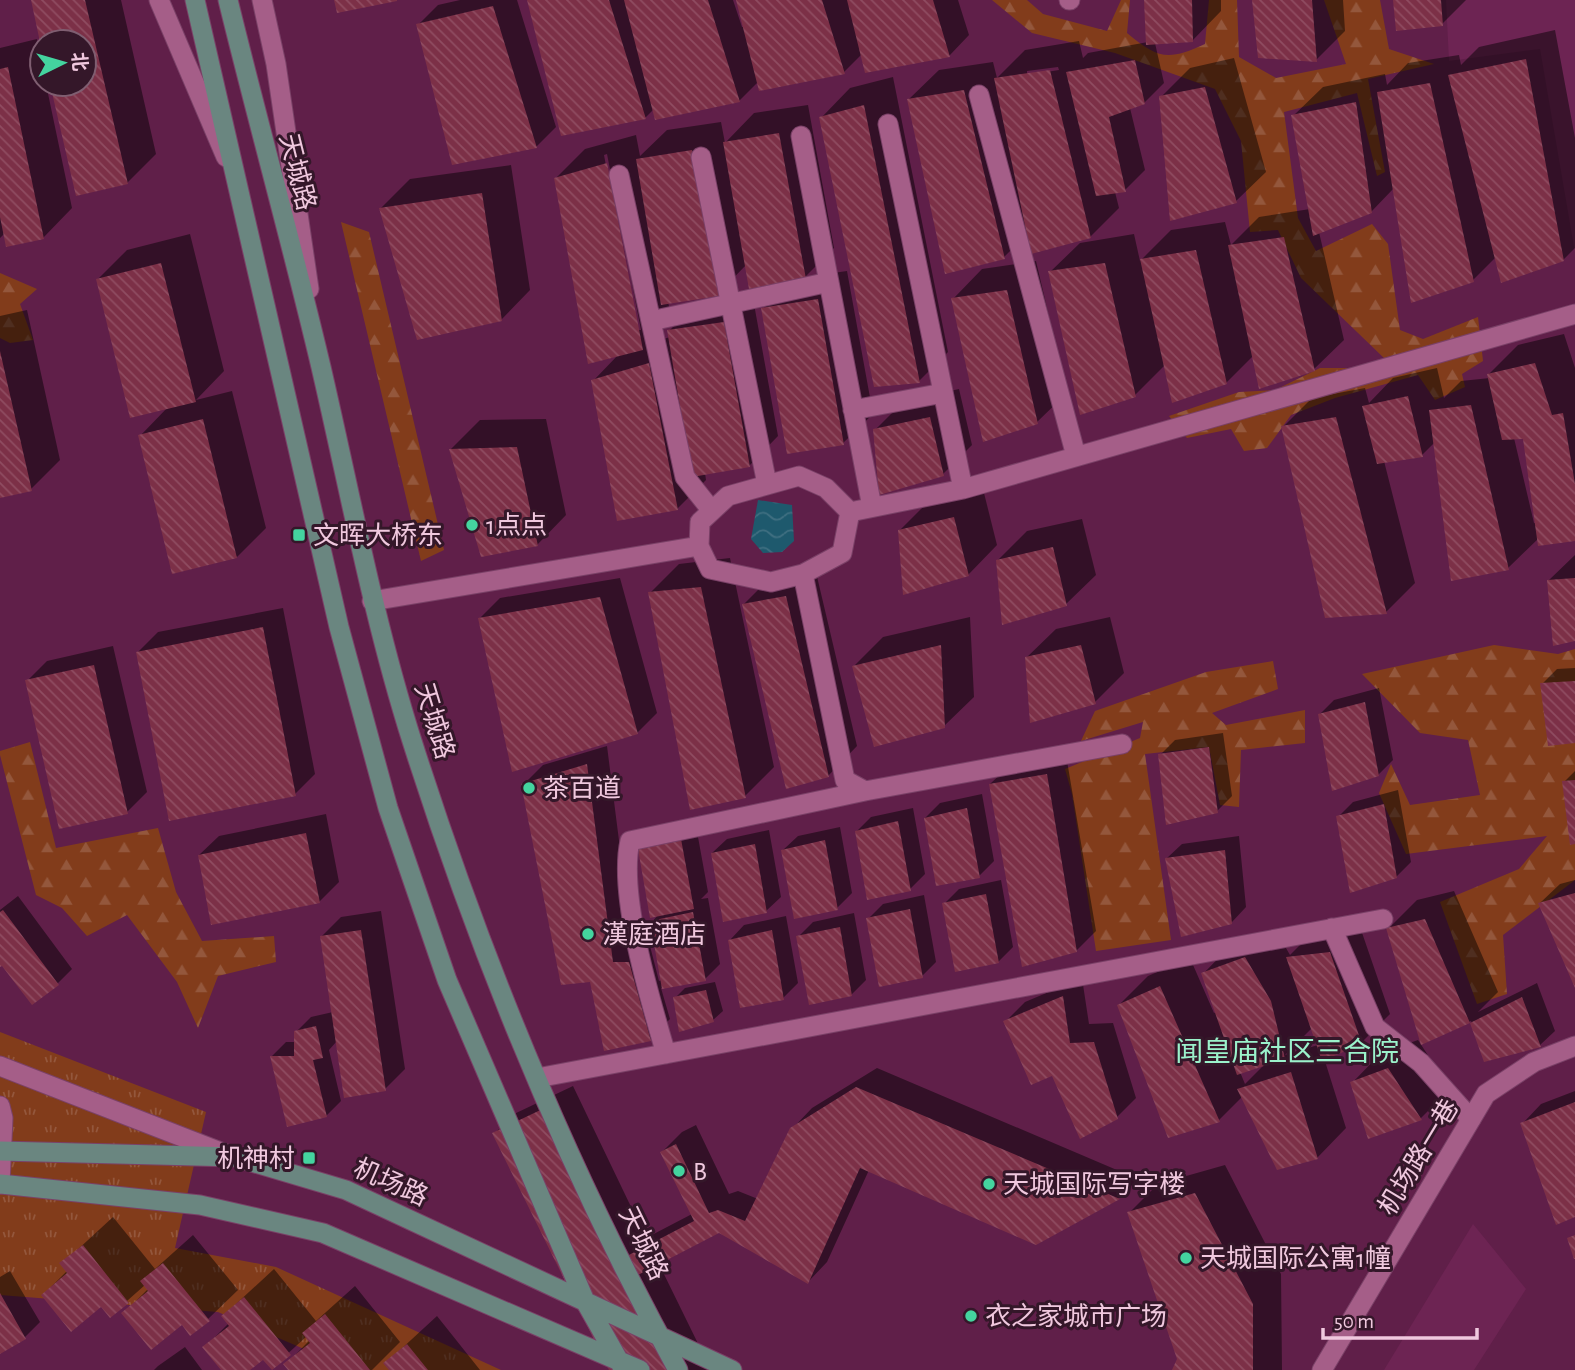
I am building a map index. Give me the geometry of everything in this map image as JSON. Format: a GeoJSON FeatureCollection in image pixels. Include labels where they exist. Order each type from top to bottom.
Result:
{"type":"FeatureCollection","features":[{"type":"Feature","properties":{"kind":"main road"},"geometry":{"type":"LineString","coordinates":[[195,0],[339,627],[388,808],[447,980],[585,1301],[622,1365]]}},
{"type":"Feature","properties":{"kind":"main road","name":"天城路"},"geometry":{"type":"LineString","coordinates":[[228,0],[321,366],[372,600],[412,740],[455,867],[537,1078],[659,1336],[678,1370]]}},
{"type":"Feature","properties":{"kind":"main road","name":"机场路"},"geometry":{"type":"LineString","coordinates":[[1,1151],[235,1157],[346,1190],[732,1370]]}},
{"type":"Feature","properties":{"kind":"main road"},"geometry":{"type":"LineString","coordinates":[[0,1184],[200,1205],[323,1233],[622,1365],[640,1370]]}},
{"type":"Feature","properties":{"kind":"street"},"geometry":{"type":"LineString","coordinates":[[159,0],[240,190]]}},
{"type":"Feature","properties":{"kind":"street"},"geometry":{"type":"LineString","coordinates":[[262,0],[276,64],[321,366]]}},
{"type":"Feature","properties":{"kind":"street"},"geometry":{"type":"LineString","coordinates":[[979,95],[1076,456]]}},
{"type":"Feature","properties":{"kind":"street"},"geometry":{"type":"LineString","coordinates":[[888,124],[963,489]]}},
{"type":"Feature","properties":{"kind":"street"},"geometry":{"type":"LineString","coordinates":[[802,136],[872,507]]}},
{"type":"Feature","properties":{"kind":"street"},"geometry":{"type":"LineString","coordinates":[[701,157],[767,484]]}},
{"type":"Feature","properties":{"kind":"street"},"geometry":{"type":"LineString","coordinates":[[619,175],[685,477],[712,511]]}},
{"type":"Feature","properties":{"kind":"street"},"geometry":{"type":"LineString","coordinates":[[651,321],[829,282]]}},
{"type":"Feature","properties":{"kind":"street"},"geometry":{"type":"LineString","coordinates":[[850,512],[963,489],[1575,314]]}},
{"type":"Feature","properties":{"kind":"street"},"geometry":{"type":"LineString","coordinates":[[853,410],[943,393]]}},
{"type":"Feature","properties":{"kind":"street"},"geometry":{"type":"LineString","coordinates":[[799,475],[827,488],[850,512],[842,553],[803,574],[771,582],[710,569],[699,545],[700,522],[727,496],[799,475]]}},
{"type":"Feature","properties":{"kind":"street"},"geometry":{"type":"LineString","coordinates":[[372,600],[699,545]]}},
{"type":"Feature","properties":{"kind":"street"},"geometry":{"type":"LineString","coordinates":[[803,574],[845,780],[864,790]]}},
{"type":"Feature","properties":{"kind":"street"},"geometry":{"type":"LineString","coordinates":[[666,1054],[643,974],[625,863],[630,841],[864,790],[1122,744]]}},
{"type":"Feature","properties":{"kind":"street"},"geometry":{"type":"LineString","coordinates":[[537,1078],[1383,919]]}},
{"type":"Feature","properties":{"kind":"street"},"geometry":{"type":"LineString","coordinates":[[1332,929],[1375,1027],[1421,1063],[1471,1119]]}},
{"type":"Feature","properties":{"kind":"street","name":"机场路一巷"},"geometry":{"type":"LineString","coordinates":[[1322,1370],[1486,1094],[1534,1062],[1575,1046]]}},
{"type":"Feature","properties":{"kind":"street"},"geometry":{"type":"LineString","coordinates":[[0,1066],[235,1157]]}},
{"type":"Feature","properties":{"kind":"street"},"geometry":{"type":"LineString","coordinates":[[0,1105],[3,1118],[0,1184]]}},
{"type":"Feature","properties":{"kind":"shaded area"},"geometry":{"type":"Polygon","coordinates":[[[1446,0],[1575,0],[1575,253],[1540,49],[1449,61],[1446,0]]]}},
{"type":"Feature","properties":{"kind":"shaded area"},"geometry":{"type":"Polygon","coordinates":[[[1473,1224],[1526,1289],[1474,1370],[1384,1370],[1473,1224]]]}},
{"type":"Feature","properties":{"kind":"green space"},"geometry":{"type":"Polygon","coordinates":[[[992,0],[1027,0],[1043,14],[1107,31],[1121,0],[1130,0],[1127,33],[1147,48],[1164,55],[1172,55],[1205,44],[1209,0],[1237,0],[1239,57],[1276,78],[1346,64],[1324,0],[1380,0],[1389,49],[1434,64],[1368,79],[1385,172],[1377,176],[1357,93],[1284,112],[1298,218],[1316,251],[1372,224],[1388,244],[1400,330],[1423,339],[1478,317],[1483,361],[1462,374],[1465,387],[1435,400],[1418,375],[1335,398],[1291,415],[1267,448],[1244,451],[1231,429],[1187,438],[1169,416],[1239,392],[1275,390],[1320,368],[1365,368],[1385,359],[1301,278],[1278,230],[1250,232],[1241,141],[1215,89],[1115,53],[1032,33],[992,0]]]}},
{"type":"Feature","properties":{"kind":"green space"},"geometry":{"type":"Polygon","coordinates":[[[341,222],[369,232],[444,550],[421,561],[341,222]]]}},
{"type":"Feature","properties":{"kind":"green space"},"geometry":{"type":"Polygon","coordinates":[[[0,273],[37,289],[20,304],[33,340],[10,343],[0,338],[0,273]]]}},
{"type":"Feature","properties":{"kind":"green space"},"geometry":{"type":"Polygon","coordinates":[[[1494,645],[1558,654],[1575,649],[1575,880],[1503,935],[1507,994],[1477,1004],[1440,902],[1519,869],[1547,836],[1406,854],[1379,793],[1391,764],[1410,805],[1480,795],[1468,740],[1420,733],[1362,674],[1494,645]]]}},
{"type":"Feature","properties":{"kind":"green space"},"geometry":{"type":"Polygon","coordinates":[[[1273,661],[1278,689],[1212,713],[1226,725],[1305,710],[1305,743],[1241,750],[1239,807],[1220,805],[1209,747],[1145,754],[1171,940],[1096,951],[1072,794],[1065,769],[1140,738],[1143,722],[1081,741],[1095,711],[1206,672],[1273,661]]]}},
{"type":"Feature","properties":{"kind":"green space"},"geometry":{"type":"Polygon","coordinates":[[[30,742],[56,848],[158,828],[176,892],[202,941],[274,936],[276,962],[218,976],[198,1028],[177,982],[127,915],[87,936],[62,908],[36,895],[0,755],[0,751],[30,742]]]}},
{"type":"Feature","properties":{"kind":"green space"},"geometry":{"type":"Polygon","coordinates":[[[0,1032],[206,1112],[175,1248],[276,1267],[501,1370],[353,1370],[218,1312],[0,1295],[0,1032]]]}},
{"type":"Feature","properties":{"kind":"water"},"geometry":{"type":"Polygon","coordinates":[[[758,500],[792,505],[794,541],[782,552],[763,553],[751,539],[758,500]]]}},
{"type":"Feature","properties":{"kind":"building"},"geometry":{"type":"Polygon","coordinates":[[[31,0],[85,0],[92,28],[37,28],[31,0]]]}},
{"type":"Feature","properties":{"kind":"building"},"geometry":{"type":"Polygon","coordinates":[[[334,0],[397,0],[397,1],[337,13],[334,0]]]}},
{"type":"Feature","properties":{"kind":"building"},"geometry":{"type":"Polygon","coordinates":[[[527,0],[609,0],[646,119],[561,136],[527,0]]]}},
{"type":"Feature","properties":{"kind":"building"},"geometry":{"type":"Polygon","coordinates":[[[624,0],[708,0],[740,102],[655,120],[624,0]]]}},
{"type":"Feature","properties":{"kind":"building"},"geometry":{"type":"Polygon","coordinates":[[[736,0],[822,0],[845,74],[759,91],[736,0]]]}},
{"type":"Feature","properties":{"kind":"building"},"geometry":{"type":"Polygon","coordinates":[[[847,0],[933,0],[950,57],[865,73],[847,0]]]}},
{"type":"Feature","properties":{"kind":"building"},"geometry":{"type":"Polygon","coordinates":[[[1144,0],[1192,0],[1193,42],[1146,45],[1144,0]]]}},
{"type":"Feature","properties":{"kind":"building"},"geometry":{"type":"Polygon","coordinates":[[[1252,0],[1312,0],[1317,62],[1258,58],[1252,0]]]}},
{"type":"Feature","properties":{"kind":"building"},"geometry":{"type":"Polygon","coordinates":[[[1393,0],[1441,0],[1443,26],[1396,31],[1393,0]]]}},
{"type":"Feature","properties":{"kind":"building"},"geometry":{"type":"Polygon","coordinates":[[[493,6],[537,148],[452,165],[416,24],[493,6]]]}},
{"type":"Feature","properties":{"kind":"building"},"geometry":{"type":"Polygon","coordinates":[[[98,56],[128,184],[76,196],[53,98],[98,98],[98,56]]]}},
{"type":"Feature","properties":{"kind":"building"},"geometry":{"type":"Polygon","coordinates":[[[1526,59],[1564,261],[1501,283],[1448,75],[1526,59]]]}},
{"type":"Feature","properties":{"kind":"building"},"geometry":{"type":"Polygon","coordinates":[[[1135,60],[1145,104],[1109,117],[1126,192],[1096,196],[1066,72],[1135,60]]]}},
{"type":"Feature","properties":{"kind":"building"},"geometry":{"type":"Polygon","coordinates":[[[8,67],[44,239],[6,247],[0,217],[0,69],[8,67]]]}},
{"type":"Feature","properties":{"kind":"building"},"geometry":{"type":"Polygon","coordinates":[[[1050,70],[1091,238],[1031,254],[994,78],[1050,70]]]}},
{"type":"Feature","properties":{"kind":"building"},"geometry":{"type":"Polygon","coordinates":[[[1430,83],[1474,282],[1411,303],[1377,92],[1430,83]]]}},
{"type":"Feature","properties":{"kind":"building"},"geometry":{"type":"Polygon","coordinates":[[[1205,87],[1237,203],[1170,221],[1159,96],[1205,87]]]}},
{"type":"Feature","properties":{"kind":"building"},"geometry":{"type":"Polygon","coordinates":[[[964,90],[1005,259],[945,274],[907,99],[964,90]]]}},
{"type":"Feature","properties":{"kind":"building"},"geometry":{"type":"Polygon","coordinates":[[[1356,102],[1372,213],[1313,236],[1291,115],[1356,102]]]}},
{"type":"Feature","properties":{"kind":"building"},"geometry":{"type":"Polygon","coordinates":[[[864,105],[920,383],[874,387],[819,117],[864,105]]]}},
{"type":"Feature","properties":{"kind":"building"},"geometry":{"type":"Polygon","coordinates":[[[779,133],[806,279],[749,289],[723,142],[779,133]]]}},
{"type":"Feature","properties":{"kind":"building"},"geometry":{"type":"Polygon","coordinates":[[[692,150],[719,296],[661,305],[636,159],[692,150]]]}},
{"type":"Feature","properties":{"kind":"building"},"geometry":{"type":"Polygon","coordinates":[[[607,163],[643,350],[588,364],[554,178],[607,163]]]}},
{"type":"Feature","properties":{"kind":"building"},"geometry":{"type":"Polygon","coordinates":[[[482,193],[502,321],[417,340],[379,208],[482,193]]]}},
{"type":"Feature","properties":{"kind":"building"},"geometry":{"type":"Polygon","coordinates":[[[1284,237],[1315,371],[1259,389],[1228,245],[1284,237]]]}},
{"type":"Feature","properties":{"kind":"building"},"geometry":{"type":"Polygon","coordinates":[[[1196,250],[1227,384],[1172,403],[1140,259],[1196,250]]]}},
{"type":"Feature","properties":{"kind":"building"},"geometry":{"type":"Polygon","coordinates":[[[161,263],[196,402],[130,418],[96,279],[161,263]]]}},
{"type":"Feature","properties":{"kind":"building"},"geometry":{"type":"Polygon","coordinates":[[[1105,263],[1136,397],[1080,415],[1048,271],[1105,263]]]}},
{"type":"Feature","properties":{"kind":"building"},"geometry":{"type":"Polygon","coordinates":[[[1007,290],[1038,424],[983,442],[951,298],[1007,290]]]}},
{"type":"Feature","properties":{"kind":"building"},"geometry":{"type":"Polygon","coordinates":[[[818,299],[844,445],[787,454],[761,308],[818,299]]]}},
{"type":"Feature","properties":{"kind":"building"},"geometry":{"type":"Polygon","coordinates":[[[724,322],[750,467],[692,477],[667,330],[724,322]]]}},
{"type":"Feature","properties":{"kind":"building"},"geometry":{"type":"Polygon","coordinates":[[[0,351],[32,491],[0,498],[0,351]]]}},
{"type":"Feature","properties":{"kind":"building"},"geometry":{"type":"Polygon","coordinates":[[[649,363],[678,510],[617,521],[591,380],[649,363]]]}},
{"type":"Feature","properties":{"kind":"building"},"geometry":{"type":"Polygon","coordinates":[[[1535,363],[1552,415],[1563,413],[1575,484],[1575,541],[1538,546],[1523,439],[1502,440],[1487,374],[1535,363]]]}},
{"type":"Feature","properties":{"kind":"building"},"geometry":{"type":"Polygon","coordinates":[[[1408,396],[1423,457],[1377,464],[1362,406],[1408,396]]]}},
{"type":"Feature","properties":{"kind":"building"},"geometry":{"type":"Polygon","coordinates":[[[1471,405],[1509,570],[1451,581],[1429,410],[1471,405]]]}},
{"type":"Feature","properties":{"kind":"building"},"geometry":{"type":"Polygon","coordinates":[[[930,417],[944,476],[879,495],[873,429],[930,417]]]}},
{"type":"Feature","properties":{"kind":"building"},"geometry":{"type":"Polygon","coordinates":[[[1336,417],[1387,614],[1325,618],[1281,426],[1336,417]]]}},
{"type":"Feature","properties":{"kind":"building"},"geometry":{"type":"Polygon","coordinates":[[[203,419],[237,558],[172,574],[138,435],[203,419]]]}},
{"type":"Feature","properties":{"kind":"building"},"geometry":{"type":"Polygon","coordinates":[[[517,447],[538,546],[481,557],[449,449],[517,447]]]}},
{"type":"Feature","properties":{"kind":"building"},"geometry":{"type":"Polygon","coordinates":[[[954,517],[969,576],[903,595],[898,530],[954,517]]]}},
{"type":"Feature","properties":{"kind":"building"},"geometry":{"type":"Polygon","coordinates":[[[1053,547],[1067,606],[1002,625],[996,560],[1053,547]]]}},
{"type":"Feature","properties":{"kind":"building"},"geometry":{"type":"Polygon","coordinates":[[[1575,578],[1575,641],[1553,646],[1547,580],[1575,578]]]}},
{"type":"Feature","properties":{"kind":"building"},"geometry":{"type":"Polygon","coordinates":[[[701,587],[746,798],[690,810],[648,592],[701,587]]]}},
{"type":"Feature","properties":{"kind":"building"},"geometry":{"type":"Polygon","coordinates":[[[786,596],[829,777],[786,789],[742,604],[786,596]]]}},
{"type":"Feature","properties":{"kind":"building"},"geometry":{"type":"Polygon","coordinates":[[[600,597],[638,734],[512,772],[478,618],[600,597]]]}},
{"type":"Feature","properties":{"kind":"building"},"geometry":{"type":"Polygon","coordinates":[[[263,627],[296,796],[169,821],[136,652],[263,627]]]}},
{"type":"Feature","properties":{"kind":"building"},"geometry":{"type":"Polygon","coordinates":[[[941,645],[945,728],[874,747],[852,666],[941,645]]]}},
{"type":"Feature","properties":{"kind":"building"},"geometry":{"type":"Polygon","coordinates":[[[1081,645],[1096,704],[1030,723],[1025,657],[1081,645]]]}},
{"type":"Feature","properties":{"kind":"building"},"geometry":{"type":"Polygon","coordinates":[[[94,665],[128,814],[59,829],[25,680],[94,665]]]}},
{"type":"Feature","properties":{"kind":"building"},"geometry":{"type":"Polygon","coordinates":[[[1575,681],[1575,743],[1548,746],[1540,683],[1575,681]]]}},
{"type":"Feature","properties":{"kind":"building"},"geometry":{"type":"Polygon","coordinates":[[[1365,702],[1379,776],[1332,791],[1318,714],[1365,702]]]}},
{"type":"Feature","properties":{"kind":"building"},"geometry":{"type":"Polygon","coordinates":[[[1209,747],[1218,813],[1166,825],[1158,754],[1209,747]]]}},
{"type":"Feature","properties":{"kind":"building"},"geometry":{"type":"Polygon","coordinates":[[[587,764],[613,962],[629,962],[651,1041],[604,1051],[590,982],[561,985],[521,784],[587,764]]]}},
{"type":"Feature","properties":{"kind":"building"},"geometry":{"type":"Polygon","coordinates":[[[1047,774],[1077,952],[1022,967],[989,784],[1047,774]]]}},
{"type":"Feature","properties":{"kind":"building"},"geometry":{"type":"Polygon","coordinates":[[[1575,780],[1575,844],[1570,845],[1562,781],[1575,780]]]}},
{"type":"Feature","properties":{"kind":"building"},"geometry":{"type":"Polygon","coordinates":[[[1384,804],[1397,878],[1350,893],[1336,816],[1384,804]]]}},
{"type":"Feature","properties":{"kind":"building"},"geometry":{"type":"Polygon","coordinates":[[[967,808],[980,878],[936,886],[924,818],[967,808]]]}},
{"type":"Feature","properties":{"kind":"building"},"geometry":{"type":"Polygon","coordinates":[[[898,821],[911,891],[867,900],[855,831],[898,821]]]}},
{"type":"Feature","properties":{"kind":"building"},"geometry":{"type":"Polygon","coordinates":[[[306,833],[320,903],[211,925],[198,855],[306,833]]]}},
{"type":"Feature","properties":{"kind":"building"},"geometry":{"type":"Polygon","coordinates":[[[681,839],[694,909],[650,918],[638,849],[681,839]]]}},
{"type":"Feature","properties":{"kind":"building"},"geometry":{"type":"Polygon","coordinates":[[[825,840],[838,910],[794,919],[781,850],[825,840]]]}},
{"type":"Feature","properties":{"kind":"building"},"geometry":{"type":"Polygon","coordinates":[[[755,844],[767,913],[723,922],[711,853],[755,844]]]}},
{"type":"Feature","properties":{"kind":"building"},"geometry":{"type":"Polygon","coordinates":[[[1225,850],[1232,924],[1181,937],[1165,858],[1225,850]]]}},
{"type":"Feature","properties":{"kind":"building"},"geometry":{"type":"Polygon","coordinates":[[[1575,893],[1575,988],[1538,903],[1575,893]]]}},
{"type":"Feature","properties":{"kind":"building"},"geometry":{"type":"Polygon","coordinates":[[[986,894],[999,963],[955,972],[942,903],[986,894]]]}},
{"type":"Feature","properties":{"kind":"building"},"geometry":{"type":"Polygon","coordinates":[[[910,909],[923,978],[879,987],[866,918],[910,909]]]}},
{"type":"Feature","properties":{"kind":"building"},"geometry":{"type":"Polygon","coordinates":[[[3,910],[59,985],[32,1005],[2,966],[0,967],[0,912],[3,910]]]}},
{"type":"Feature","properties":{"kind":"building"},"geometry":{"type":"Polygon","coordinates":[[[693,912],[706,981],[662,989],[650,921],[693,912]]]}},
{"type":"Feature","properties":{"kind":"building"},"geometry":{"type":"Polygon","coordinates":[[[1425,919],[1470,1023],[1421,1045],[1386,928],[1425,919]]]}},
{"type":"Feature","properties":{"kind":"building"},"geometry":{"type":"Polygon","coordinates":[[[840,927],[852,996],[809,1005],[796,936],[840,927]]]}},
{"type":"Feature","properties":{"kind":"building"},"geometry":{"type":"Polygon","coordinates":[[[361,930],[386,1091],[344,1098],[320,936],[361,930]]]}},
{"type":"Feature","properties":{"kind":"building"},"geometry":{"type":"Polygon","coordinates":[[[772,930],[784,1000],[740,1008],[728,940],[772,930]]]}},
{"type":"Feature","properties":{"kind":"building"},"geometry":{"type":"Polygon","coordinates":[[[1330,952],[1362,1044],[1322,1061],[1286,957],[1330,952]]]}},
{"type":"Feature","properties":{"kind":"building"},"geometry":{"type":"Polygon","coordinates":[[[1245,957],[1271,1001],[1285,1059],[1237,1075],[1201,973],[1245,957]]]}},
{"type":"Feature","properties":{"kind":"building"},"geometry":{"type":"Polygon","coordinates":[[[1160,986],[1220,1122],[1168,1138],[1117,1005],[1160,986]]]}},
{"type":"Feature","properties":{"kind":"building"},"geometry":{"type":"Polygon","coordinates":[[[706,990],[714,1022],[679,1032],[673,997],[706,990]]]}},
{"type":"Feature","properties":{"kind":"building"},"geometry":{"type":"Polygon","coordinates":[[[1063,996],[1070,1043],[1094,1042],[1118,1119],[1080,1139],[1052,1076],[1031,1085],[1003,1021],[1063,996]]]}},
{"type":"Feature","properties":{"kind":"building"},"geometry":{"type":"Polygon","coordinates":[[[1522,997],[1541,1047],[1484,1062],[1470,1023],[1522,997]]]}},
{"type":"Feature","properties":{"kind":"building"},"geometry":{"type":"Polygon","coordinates":[[[316,1026],[323,1058],[313,1060],[327,1117],[287,1127],[270,1056],[294,1056],[294,1031],[316,1026]]]}},
{"type":"Feature","properties":{"kind":"building"},"geometry":{"type":"Polygon","coordinates":[[[1388,1068],[1422,1120],[1368,1139],[1350,1082],[1388,1068]]]}},
{"type":"Feature","properties":{"kind":"building"},"geometry":{"type":"Polygon","coordinates":[[[1291,1072],[1318,1159],[1277,1170],[1237,1089],[1291,1072]]]}},
{"type":"Feature","properties":{"kind":"building"},"geometry":{"type":"Polygon","coordinates":[[[856,1087],[1120,1199],[1036,1245],[860,1168],[808,1284],[719,1233],[636,1276],[682,1370],[609,1370],[492,1133],[553,1104],[625,1257],[694,1221],[660,1152],[676,1144],[709,1213],[718,1210],[745,1221],[790,1128],[856,1087]]]}},
{"type":"Feature","properties":{"kind":"building"},"geometry":{"type":"Polygon","coordinates":[[[1575,1102],[1575,1217],[1556,1225],[1520,1123],[1575,1102]]]}},
{"type":"Feature","properties":{"kind":"building","name":"天城国际公寓1幢"},"geometry":{"type":"Polygon","coordinates":[[[1195,1193],[1253,1304],[1253,1370],[1172,1370],[1177,1359],[1127,1212],[1195,1193]]]}},
{"type":"Feature","properties":{"kind":"building"},"geometry":{"type":"Polygon","coordinates":[[[1575,1235],[1575,1259],[1574,1259],[1567,1238],[1575,1235]]]}},
{"type":"Feature","properties":{"kind":"building"},"geometry":{"type":"Polygon","coordinates":[[[83,1245],[129,1303],[110,1318],[101,1307],[71,1332],[41,1295],[67,1273],[59,1263],[83,1245]]]}},
{"type":"Feature","properties":{"kind":"building"},"geometry":{"type":"Polygon","coordinates":[[[163,1263],[210,1321],[190,1336],[182,1325],[151,1350],[121,1313],[148,1291],[140,1281],[163,1263]]]}},
{"type":"Feature","properties":{"kind":"building"},"geometry":{"type":"Polygon","coordinates":[[[0,1293],[26,1339],[0,1354],[0,1293]]]}},
{"type":"Feature","properties":{"kind":"building"},"geometry":{"type":"Polygon","coordinates":[[[244,1297],[291,1355],[272,1370],[263,1360],[250,1370],[221,1370],[202,1347],[229,1326],[221,1316],[244,1297]]]}},
{"type":"Feature","properties":{"kind":"building"},"geometry":{"type":"Polygon","coordinates":[[[325,1314],[370,1370],[288,1370],[283,1364],[310,1343],[302,1333],[325,1314]]]}},
{"type":"Feature","properties":{"kind":"building"},"geometry":{"type":"Polygon","coordinates":[[[407,1344],[428,1370],[389,1370],[383,1363],[407,1344]]]}},
{"type":"Feature","properties":{"kind":"place","name":"1点点"},"geometry":{"type":"Point","coordinates":[472,525]}},
{"type":"Feature","properties":{"kind":"place","name":"文晖大桥东"},"geometry":{"type":"Point","coordinates":[299,535]}},
{"type":"Feature","properties":{"kind":"place","name":"茶百道"},"geometry":{"type":"Point","coordinates":[529,788]}},
{"type":"Feature","properties":{"kind":"place","name":"漢庭酒店"},"geometry":{"type":"Point","coordinates":[588,934]}},
{"type":"Feature","properties":{"kind":"place","name":"机神村"},"geometry":{"type":"Point","coordinates":[309,1158]}},
{"type":"Feature","properties":{"kind":"place","name":"B"},"geometry":{"type":"Point","coordinates":[679,1171]}},
{"type":"Feature","properties":{"kind":"place","name":"天城国际写字楼"},"geometry":{"type":"Point","coordinates":[989,1184]}},
{"type":"Feature","properties":{"kind":"place","name":"天城国际公寓1幢"},"geometry":{"type":"Point","coordinates":[1186,1258]}},
{"type":"Feature","properties":{"kind":"place","name":"衣之家城市广场"},"geometry":{"type":"Point","coordinates":[971,1316]}},
{"type":"Feature","properties":{"kind":"district","name":"闻皇庙社区三合院"},"geometry":{"type":"Point","coordinates":[1287,1051]}}]}
